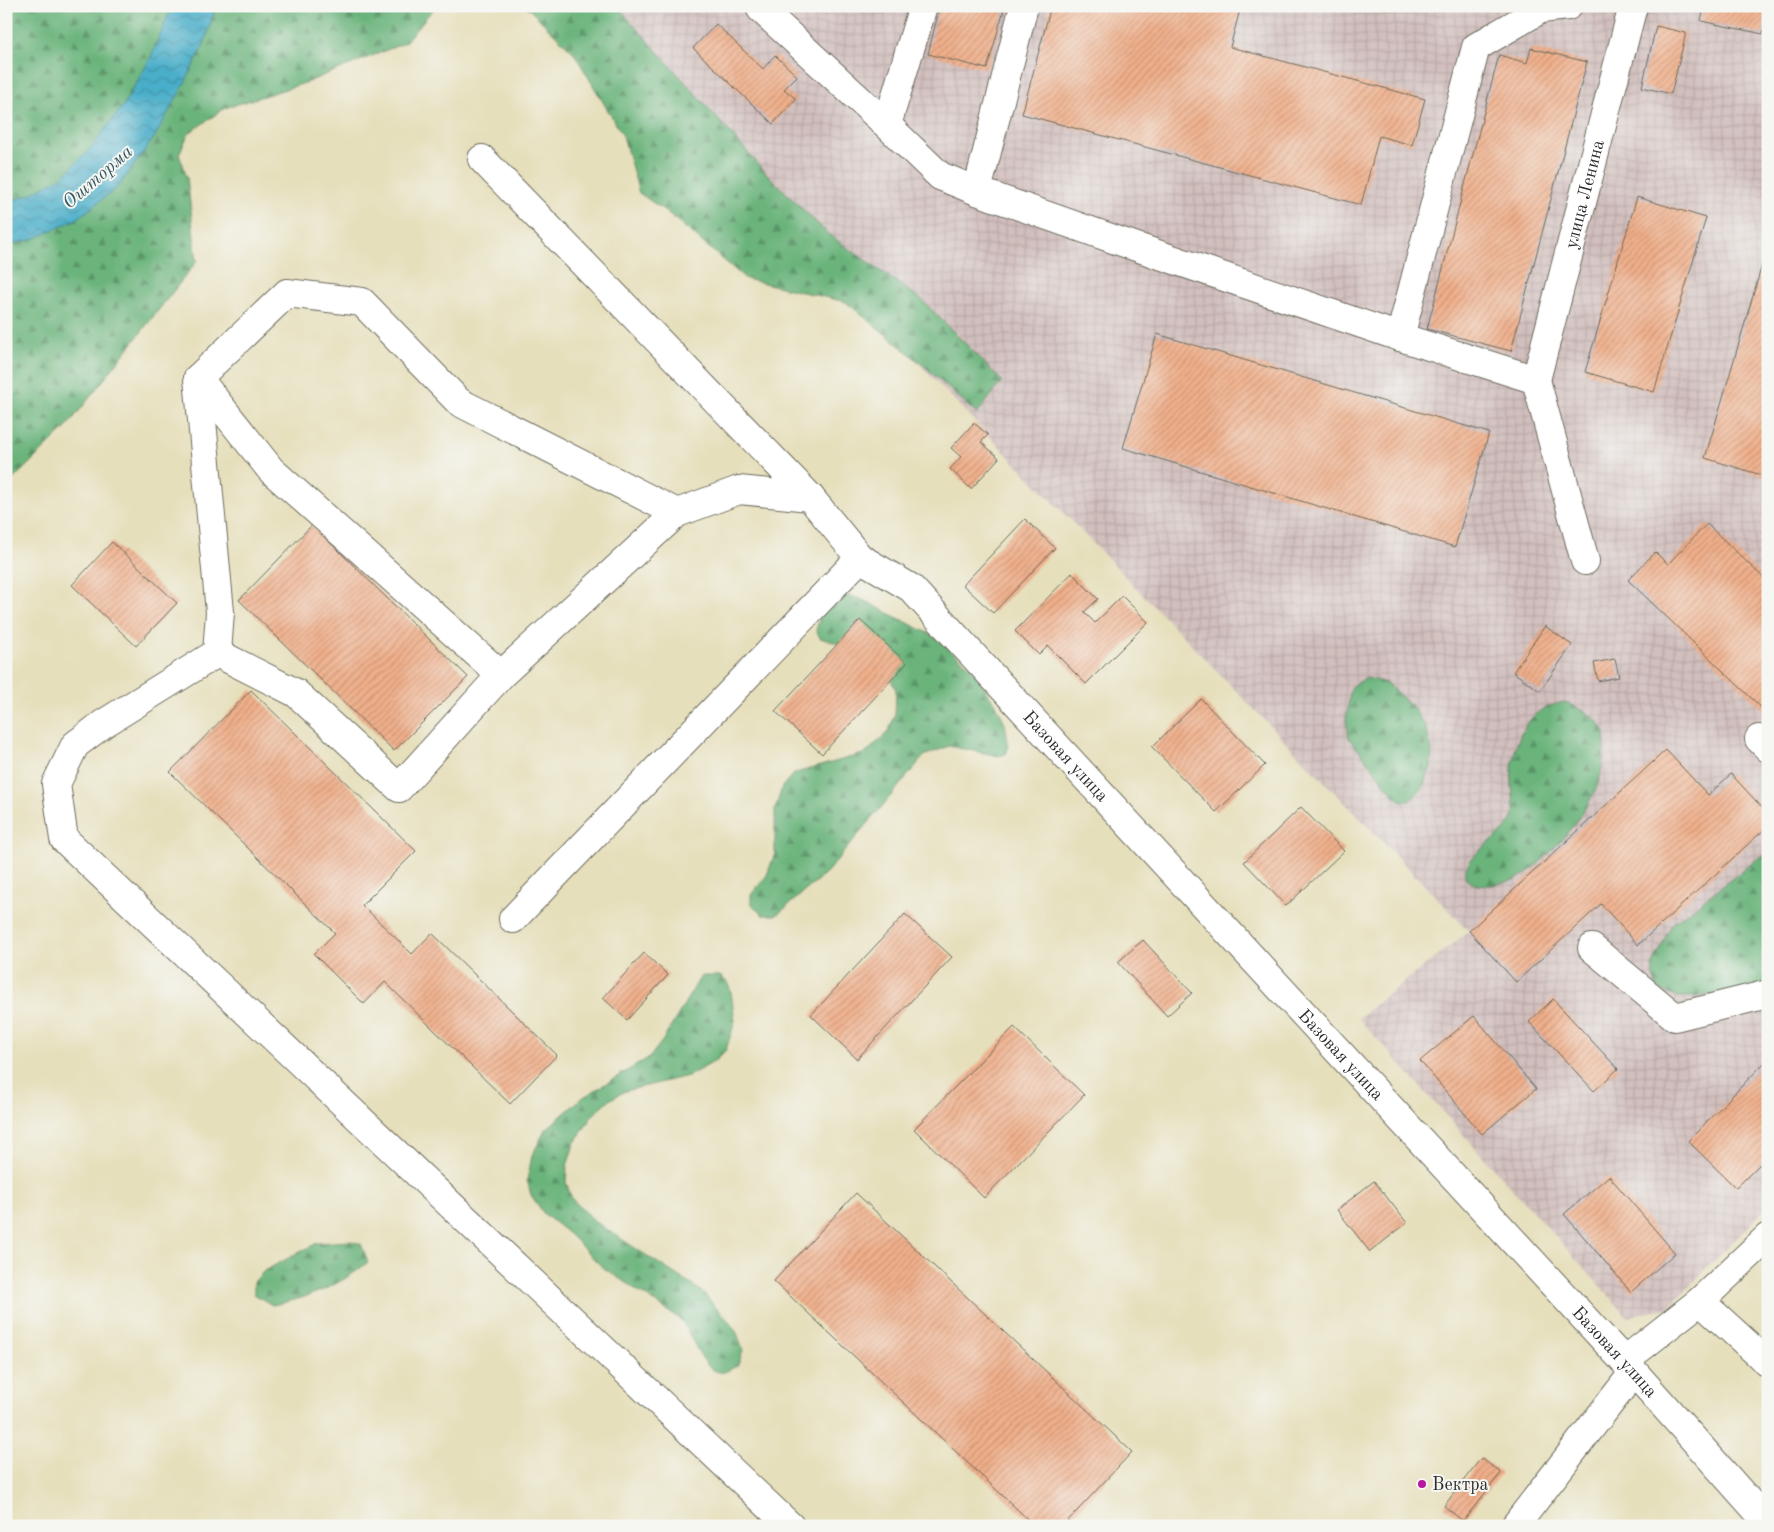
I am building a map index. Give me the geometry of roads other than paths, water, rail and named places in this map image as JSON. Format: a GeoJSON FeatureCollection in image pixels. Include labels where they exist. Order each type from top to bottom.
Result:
{"type":"FeatureCollection","features":[{"type":"Feature","properties":{"kind":"street"},"geometry":{"type":"LineString","coordinates":[[760,6],[940,176],[977,191],[1128,244],[1400,337],[1536,380],[1585,560]]}},
{"type":"Feature","properties":{"kind":"street"},"geometry":{"type":"LineString","coordinates":[[887,125],[923,6]]}},
{"type":"Feature","properties":{"kind":"street"},"geometry":{"type":"LineString","coordinates":[[977,191],[1024,6]]}},
{"type":"Feature","properties":{"kind":"street"},"geometry":{"type":"LineString","coordinates":[[1400,337],[1476,47],[1541,9],[1568,6]]}},
{"type":"Feature","properties":{"kind":"street","name":"улица Ленина"},"geometry":{"type":"LineString","coordinates":[[1536,380],[1633,6]]}},
{"type":"Feature","properties":{"kind":"street"},"geometry":{"type":"LineString","coordinates":[[482,159],[810,497],[860,558],[513,920]]}},
{"type":"Feature","properties":{"kind":"street"},"geometry":{"type":"LineString","coordinates":[[198,378],[287,293],[362,302],[459,402],[677,513]]}},
{"type":"Feature","properties":{"kind":"street"},"geometry":{"type":"LineString","coordinates":[[198,378],[220,612],[217,653]]}},
{"type":"Feature","properties":{"kind":"street"},"geometry":{"type":"LineString","coordinates":[[198,378],[271,470],[501,675]]}},
{"type":"Feature","properties":{"kind":"street"},"geometry":{"type":"LineString","coordinates":[[217,653],[296,693],[399,788],[501,675],[677,513],[739,490],[810,497]]}},
{"type":"Feature","properties":{"kind":"street","name":"Базовая улица"},"geometry":{"type":"LineString","coordinates":[[860,558],[911,588],[1629,1366],[1768,1523]]}},
{"type":"Feature","properties":{"kind":"street"},"geometry":{"type":"LineString","coordinates":[[217,653],[103,724],[75,745],[56,784],[64,839],[790,1526]]}},
{"type":"Feature","properties":{"kind":"street"},"geometry":{"type":"LineString","coordinates":[[1592,948],[1675,1017],[1768,994]]}},
{"type":"Feature","properties":{"kind":"street"},"geometry":{"type":"LineString","coordinates":[[1515,1526],[1629,1366],[1768,1237]]}},
{"type":"Feature","properties":{"kind":"street"},"geometry":{"type":"LineString","coordinates":[[1700,1301],[1768,1363]]}},
{"type":"Feature","properties":{"kind":"water","name":"Ошторма"},"geometry":{"type":"Polygon","coordinates":[[[172,6],[216,6],[204,44],[185,83],[154,138],[119,186],[77,219],[31,240],[6,245],[6,203],[31,194],[63,176],[90,149],[123,106],[151,57],[172,6]]]}},
{"type":"Feature","properties":{"kind":"place","name":"Вектра"},"geometry":{"type":"Point","coordinates":[1422,1484]}}]}
